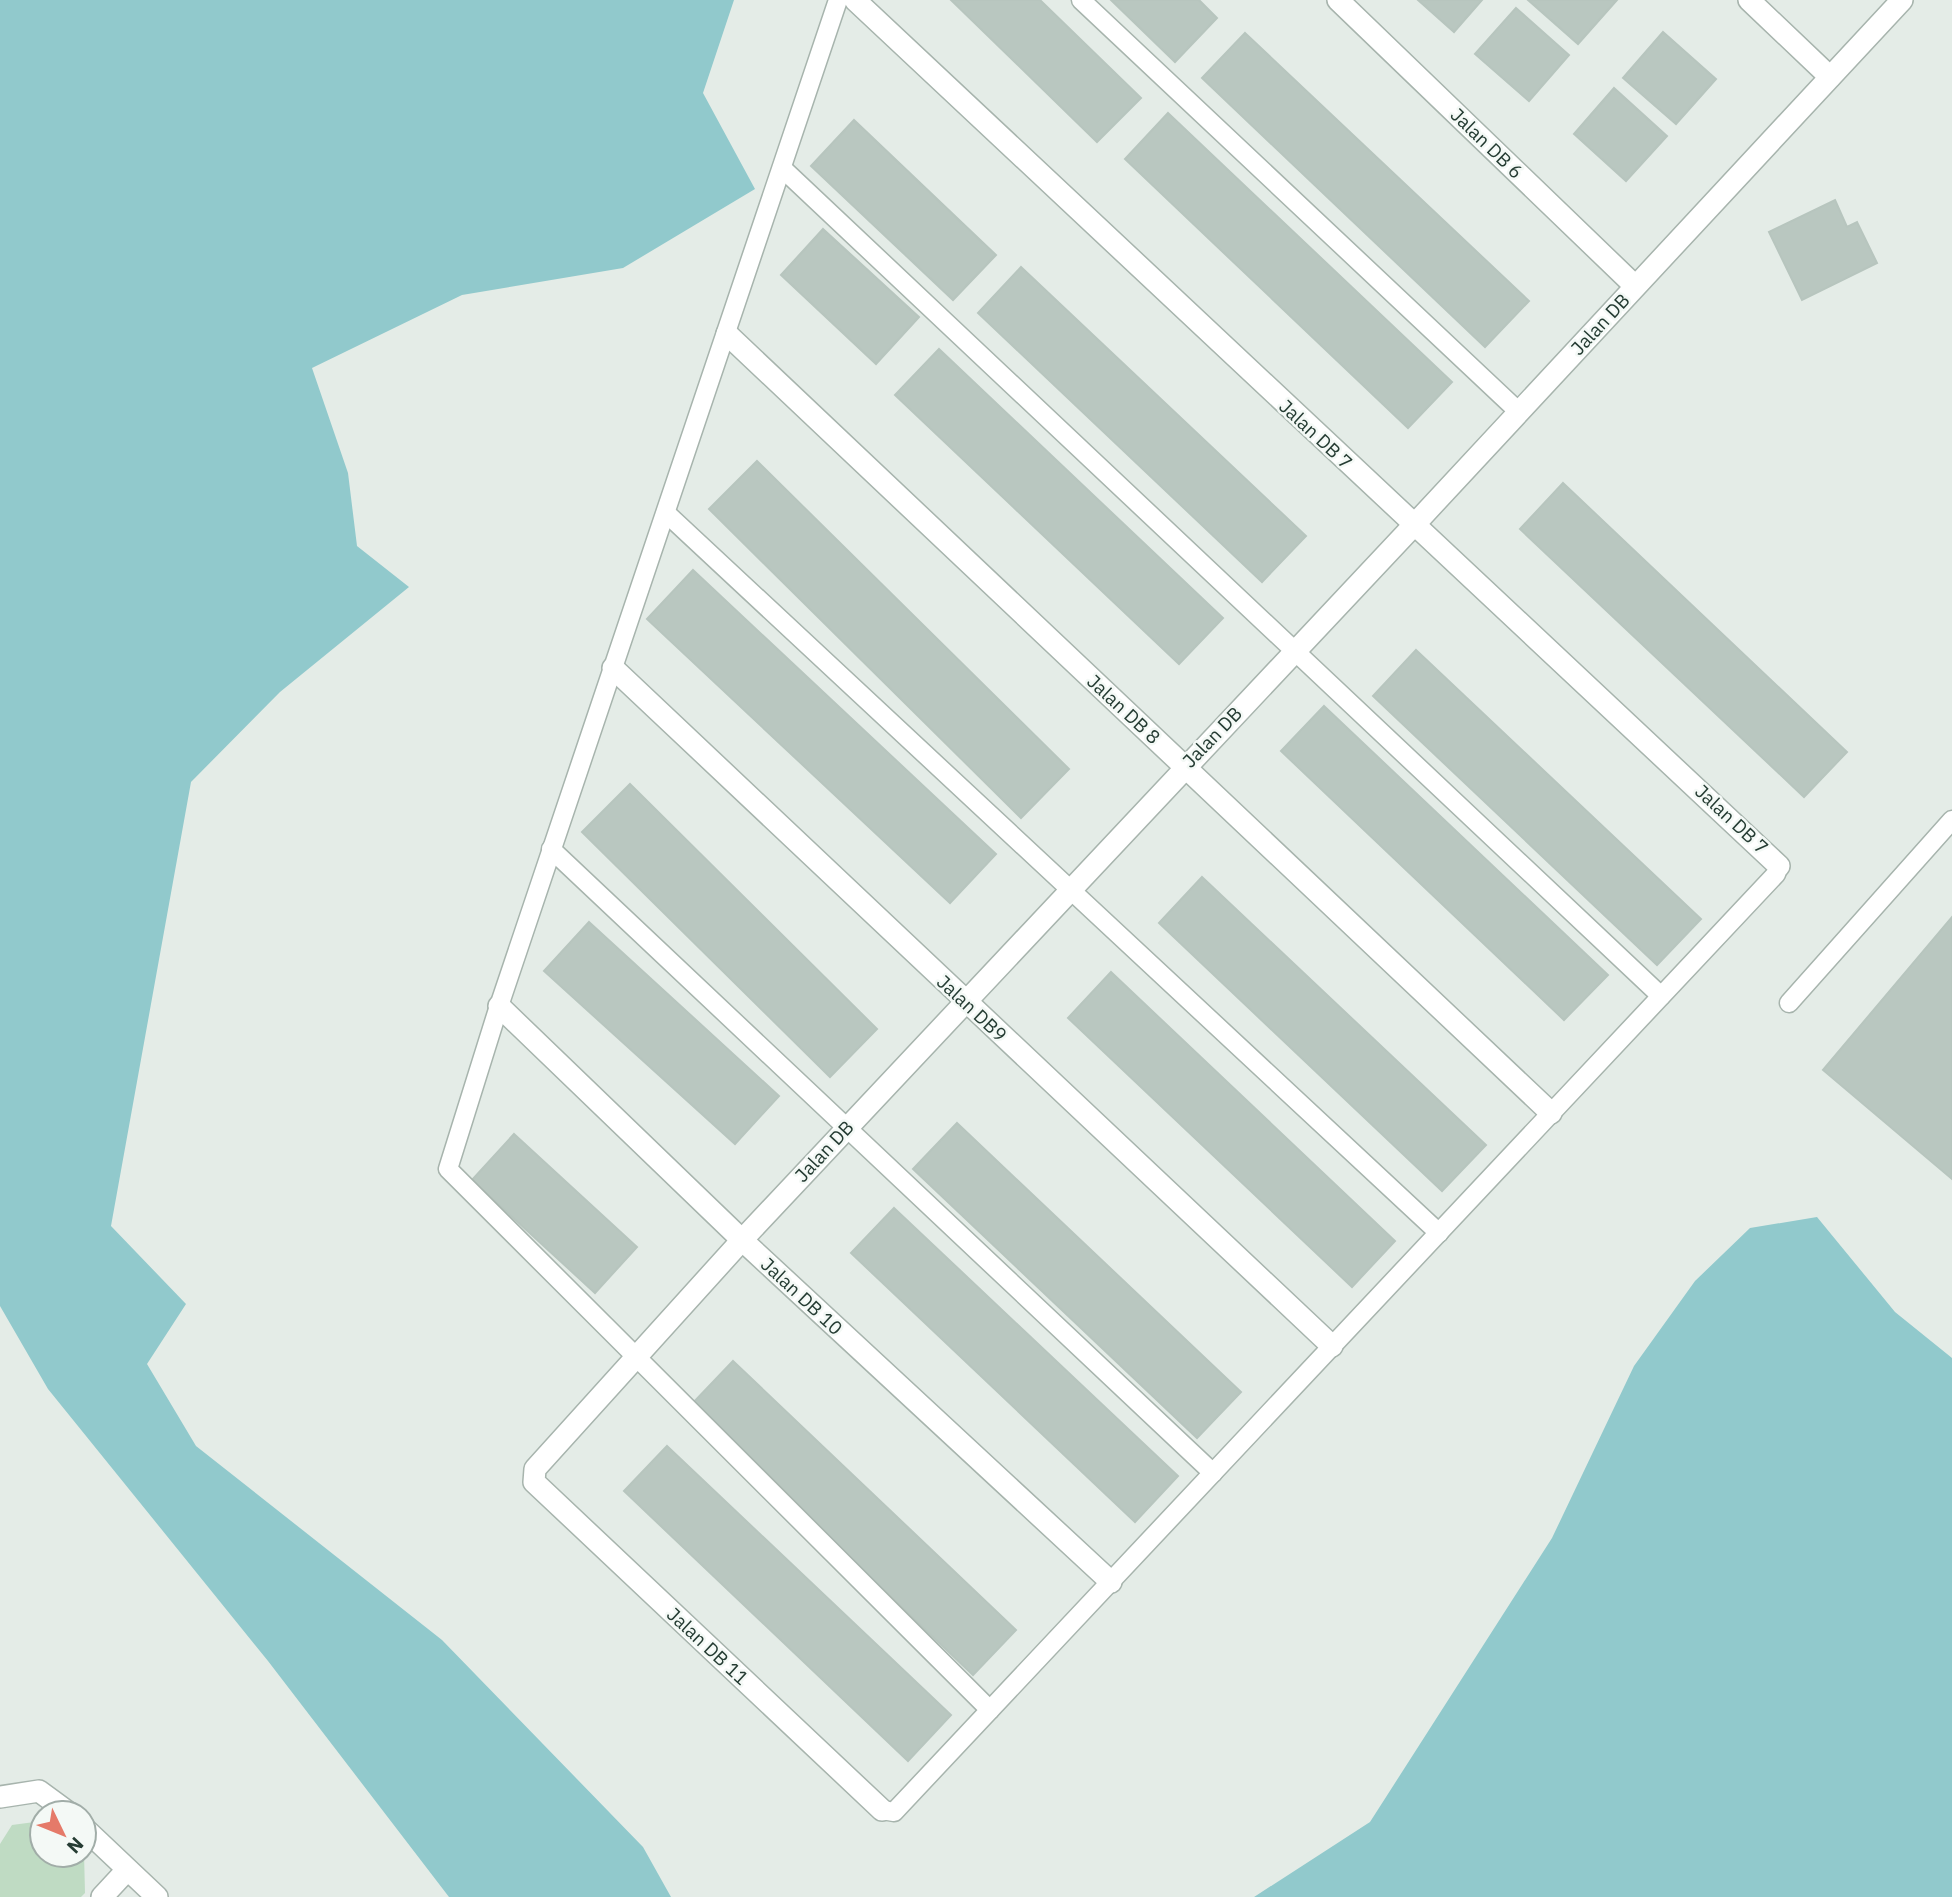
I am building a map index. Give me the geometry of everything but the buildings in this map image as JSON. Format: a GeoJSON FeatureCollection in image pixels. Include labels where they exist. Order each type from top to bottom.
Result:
{"type":"FeatureCollection","features":[{"type":"Feature","properties":{"kind":"street","name":"Jalan DB 7"},"geometry":{"type":"LineString","coordinates":[[855,0],[1779,866]]}},
{"type":"Feature","properties":{"kind":"street","name":"Jalan DB 6"},"geometry":{"type":"LineString","coordinates":[[1338,0],[1635,286]]}},
{"type":"Feature","properties":{"kind":"street"},"geometry":{"type":"LineString","coordinates":[[1749,0],[1830,77]]}},
{"type":"Feature","properties":{"kind":"street","name":"Jalan DB"},"geometry":{"type":"LineString","coordinates":[[534,1482],[535,1469],[543,1459],[742,1240],[1184,766],[1414,525],[1902,0]]}},
{"type":"Feature","properties":{"kind":"street","name":"Jalan DB 8"},"geometry":{"type":"LineString","coordinates":[[727,334],[1551,1113]]}},
{"type":"Feature","properties":{"kind":"street","name":"Jalan DB9"},"geometry":{"type":"LineString","coordinates":[[613,668],[1332,1346]]}},
{"type":"Feature","properties":{"kind":"street","name":"Jalan DB 10"},"geometry":{"type":"LineString","coordinates":[[499,1006],[742,1240],[1111,1582]]}},
{"type":"Feature","properties":{"kind":"street","name":"Jalan DB 11"},"geometry":{"type":"LineString","coordinates":[[534,1482],[882,1810]]}},
{"type":"Feature","properties":{"kind":"street"},"geometry":{"type":"LineString","coordinates":[[0,1797],[39,1791],[50,1799]]}},
{"type":"Feature","properties":{"kind":"street"},"geometry":{"type":"LineString","coordinates":[[98,1842],[157,1897]]}},
{"type":"Feature","properties":{"kind":"street"},"geometry":{"type":"LineString","coordinates":[[102,1897],[127,1870]]}},
{"type":"Feature","properties":{"kind":"lane"},"geometry":{"type":"LineString","coordinates":[[838,0],[551,849],[448,1169],[635,1359],[990,1710]]}},
{"type":"Feature","properties":{"kind":"lane"},"geometry":{"type":"LineString","coordinates":[[1081,0],[1519,412]]}},
{"type":"Feature","properties":{"kind":"lane"},"geometry":{"type":"LineString","coordinates":[[782,168],[1661,996]]}},
{"type":"Feature","properties":{"kind":"lane"},"geometry":{"type":"LineString","coordinates":[[666,513],[1439,1233]]}},
{"type":"Feature","properties":{"kind":"lane"},"geometry":{"type":"LineString","coordinates":[[1789,1003],[1952,820]]}},
{"type":"Feature","properties":{"kind":"lane"},"geometry":{"type":"LineString","coordinates":[[551,849],[1213,1473]]}},
{"type":"Feature","properties":{"kind":"lane"},"geometry":{"type":"LineString","coordinates":[[882,1810],[894,1812],[1776,874],[1779,866]]}},
{"type":"Feature","properties":{"kind":"green space"},"geometry":{"type":"Polygon","coordinates":[[[28,1823],[28,1869],[84,1869],[85,1893],[81,1897],[0,1897],[0,1844],[12,1825],[28,1823]]]}},
{"type":"Feature","properties":{"kind":"water"},"geometry":{"type":"Polygon","coordinates":[[[0,0],[734,0],[703,93],[755,189],[623,268],[462,295],[312,368],[348,473],[357,546],[409,587],[280,692],[191,782],[111,1226],[186,1304],[147,1364],[196,1446],[442,1640],[643,1847],[671,1897],[449,1897],[268,1661],[48,1389],[0,1306],[0,0]]]}},
{"type":"Feature","properties":{"kind":"water"},"geometry":{"type":"Polygon","coordinates":[[[1817,1217],[1895,1312],[1952,1358],[1952,1897],[1254,1897],[1370,1822],[1552,1538],[1634,1366],[1695,1281],[1750,1228],[1817,1217]]]}}]}
